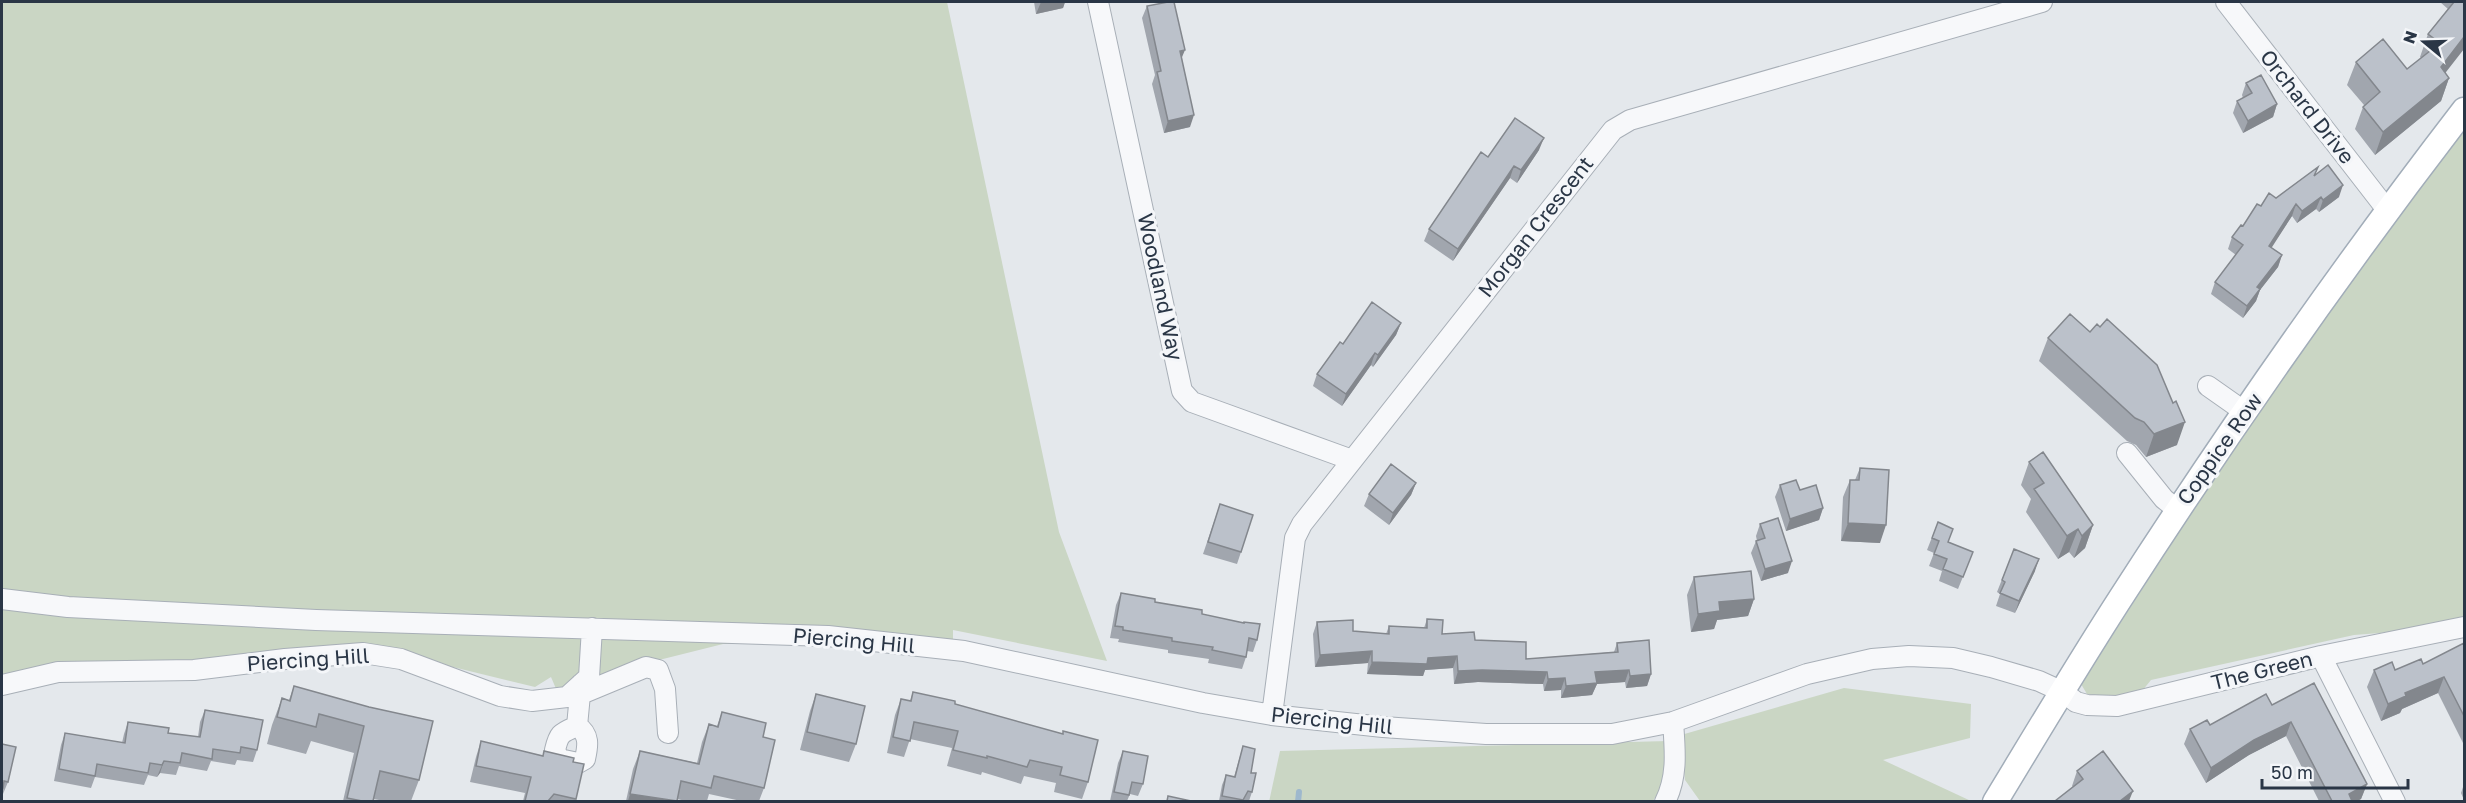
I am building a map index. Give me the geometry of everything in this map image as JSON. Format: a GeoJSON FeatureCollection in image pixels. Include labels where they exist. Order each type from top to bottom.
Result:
{"type":"FeatureCollection","features":[{"type":"Feature","properties":{"kind":"main road","name":"Coppice Row"},"geometry":{"type":"LineString","coordinates":[[1995,801],[2178,510],[2388,211],[2464,110]]}},
{"type":"Feature","properties":{"kind":"street","name":"Woodland Way"},"geometry":{"type":"LineString","coordinates":[[1098,2],[1182,391],[1192,402],[1352,460]]}},
{"type":"Feature","properties":{"kind":"street","name":"Morgan Crescent"},"geometry":{"type":"LineString","coordinates":[[1272,715],[1295,538],[1302,524],[1613,130],[1630,120],[2042,2]]}},
{"type":"Feature","properties":{"kind":"street","name":"Orchard Drive"},"geometry":{"type":"LineString","coordinates":[[2226,2],[2388,211]]}},
{"type":"Feature","properties":{"kind":"street"},"geometry":{"type":"LineString","coordinates":[[2208,386],[2245,412]]}},
{"type":"Feature","properties":{"kind":"street"},"geometry":{"type":"LineString","coordinates":[[2127,453],[2164,499],[2178,510]]}},
{"type":"Feature","properties":{"kind":"street","name":"Piercing Hill"},"geometry":{"type":"LineString","coordinates":[[2,599],[68,607],[316,620],[828,636],[964,651],[1203,703],[1272,715],[1383,727],[1486,734],[1612,734],[1673,722],[1807,674],[1872,659],[1909,656],[1953,658],[2014,673],[2063,692]]}},
{"type":"Feature","properties":{"kind":"street","name":"The Green"},"geometry":{"type":"LineString","coordinates":[[2063,692],[2076,702],[2087,705],[2117,706],[2321,656],[2464,627]]}},
{"type":"Feature","properties":{"kind":"street"},"geometry":{"type":"LineString","coordinates":[[577,726],[581,689],[589,677],[592,628]]}},
{"type":"Feature","properties":{"kind":"street","name":"Piercing Hill"},"geometry":{"type":"LineString","coordinates":[[2,685],[58,672],[194,670],[285,658],[363,653],[401,659],[500,696],[532,701],[567,697],[581,689],[646,667],[658,670],[665,688],[668,733]]}},
{"type":"Feature","properties":{"kind":"street"},"geometry":{"type":"LineString","coordinates":[[2321,656],[2395,801]]}},
{"type":"Feature","properties":{"kind":"street"},"geometry":{"type":"LineString","coordinates":[[1665,801],[1670,792],[1676,763],[1673,722]]}},
{"type":"Feature","properties":{"kind":"green space"},"geometry":{"type":"Polygon","coordinates":[[[2,2],[947,2],[1059,532],[1107,661],[953,630],[953,641],[723,644],[619,670],[560,698],[551,677],[535,687],[363,645],[2,679],[2,2]]]}},
{"type":"Feature","properties":{"kind":"green space"},"geometry":{"type":"Polygon","coordinates":[[[2464,126],[2464,617],[2432,623],[2419,630],[2354,635],[2151,680],[2142,691],[2108,698],[2087,694],[2081,684],[2215,476],[2374,246],[2464,126]]]}},
{"type":"Feature","properties":{"kind":"green space"},"geometry":{"type":"Polygon","coordinates":[[[1844,688],[1971,704],[1970,738],[1883,760],[1971,801],[1700,801],[1685,780],[1681,735],[1844,688]]]}},
{"type":"Feature","properties":{"kind":"green space"},"geometry":{"type":"Polygon","coordinates":[[[1668,741],[1664,783],[1653,801],[1269,802],[1280,751],[1668,741]]]}},
{"type":"Feature","properties":{"kind":"building"},"geometry":{"type":"Polygon","coordinates":[[[1174,2],[1185,50],[1180,51],[1194,115],[1168,121],[1157,72],[1161,71],[1147,6],[1174,2]]]}},
{"type":"Feature","properties":{"kind":"building"},"geometry":{"type":"Polygon","coordinates":[[[2454,2],[2464,2],[2464,37],[2441,67],[2449,78],[2383,132],[2363,107],[2380,92],[2356,62],[2383,39],[2407,69],[2440,43],[2428,34],[2454,2]]]}},
{"type":"Feature","properties":{"kind":"building"},"geometry":{"type":"Polygon","coordinates":[[[2261,75],[2277,104],[2248,121],[2237,101],[2252,93],[2246,83],[2261,75]]]}},
{"type":"Feature","properties":{"kind":"building"},"geometry":{"type":"Polygon","coordinates":[[[1515,118],[1544,138],[1521,170],[1514,166],[1458,249],[1429,229],[1481,152],[1488,157],[1515,118]]]}},
{"type":"Feature","properties":{"kind":"building"},"geometry":{"type":"Polygon","coordinates":[[[2328,165],[2343,185],[2323,200],[2321,197],[2302,211],[2296,204],[2269,246],[2282,255],[2257,287],[2260,289],[2247,306],[2215,282],[2243,245],[2232,237],[2241,225],[2243,226],[2257,204],[2261,206],[2269,193],[2276,198],[2318,167],[2314,176],[2328,165]]]}},
{"type":"Feature","properties":{"kind":"building"},"geometry":{"type":"Polygon","coordinates":[[[1372,302],[1401,323],[1378,355],[1375,353],[1346,394],[1317,374],[1340,342],[1343,344],[1372,302]]]}},
{"type":"Feature","properties":{"kind":"building"},"geometry":{"type":"Polygon","coordinates":[[[2070,314],[2090,332],[2097,324],[2100,327],[2107,319],[2157,365],[2173,403],[2176,401],[2185,422],[2154,434],[2144,422],[2135,418],[2048,338],[2070,314]]]}},
{"type":"Feature","properties":{"kind":"building"},"geometry":{"type":"Polygon","coordinates":[[[2043,452],[2093,525],[2082,536],[2078,529],[2067,536],[2034,489],[2044,483],[2029,462],[2043,452]]]}},
{"type":"Feature","properties":{"kind":"building"},"geometry":{"type":"Polygon","coordinates":[[[1391,464],[1416,483],[1393,513],[1369,494],[1391,464]]]}},
{"type":"Feature","properties":{"kind":"building"},"geometry":{"type":"Polygon","coordinates":[[[1860,468],[1889,470],[1886,525],[1848,523],[1850,480],[1859,480],[1860,468]]]}},
{"type":"Feature","properties":{"kind":"building"},"geometry":{"type":"Polygon","coordinates":[[[1796,480],[1800,490],[1816,485],[1823,508],[1790,519],[1780,485],[1796,480]]]}},
{"type":"Feature","properties":{"kind":"building"},"geometry":{"type":"Polygon","coordinates":[[[1220,504],[1253,515],[1241,552],[1208,542],[1220,504]]]}},
{"type":"Feature","properties":{"kind":"building"},"geometry":{"type":"Polygon","coordinates":[[[1778,518],[1792,561],[1765,569],[1756,541],[1765,538],[1760,524],[1778,518]]]}},
{"type":"Feature","properties":{"kind":"building"},"geometry":{"type":"Polygon","coordinates":[[[1938,522],[1953,529],[1948,542],[1973,552],[1963,577],[1943,569],[1947,559],[1934,554],[1939,541],[1932,538],[1938,522]]]}},
{"type":"Feature","properties":{"kind":"building"},"geometry":{"type":"Polygon","coordinates":[[[2014,549],[2039,559],[2019,601],[2000,593],[2005,582],[2002,580],[2014,549]]]}},
{"type":"Feature","properties":{"kind":"building"},"geometry":{"type":"Polygon","coordinates":[[[1751,571],[1754,599],[1719,602],[1720,611],[1698,614],[1694,577],[1751,571]]]}},
{"type":"Feature","properties":{"kind":"building"},"geometry":{"type":"Polygon","coordinates":[[[1121,593],[1155,599],[1155,602],[1202,610],[1202,614],[1260,624],[1257,640],[1249,638],[1246,657],[1212,650],[1213,647],[1172,641],[1172,638],[1123,630],[1123,627],[1115,626],[1121,593]]]}},
{"type":"Feature","properties":{"kind":"building"},"geometry":{"type":"Polygon","coordinates":[[[1427,619],[1443,620],[1442,634],[1474,632],[1475,640],[1526,642],[1526,659],[1618,652],[1617,643],[1649,640],[1651,674],[1630,676],[1629,670],[1595,672],[1597,683],[1566,686],[1565,678],[1548,679],[1547,672],[1458,671],[1457,656],[1428,658],[1427,664],[1372,662],[1372,651],[1320,655],[1317,622],[1353,620],[1353,631],[1389,634],[1389,626],[1427,628],[1427,619]]]}},
{"type":"Feature","properties":{"kind":"building"},"geometry":{"type":"Polygon","coordinates":[[[2464,643],[2464,716],[2444,677],[2405,693],[2406,696],[2388,704],[2374,670],[2392,662],[2395,670],[2421,659],[2423,664],[2464,643]]]}},
{"type":"Feature","properties":{"kind":"building"},"geometry":{"type":"Polygon","coordinates":[[[2314,683],[2367,784],[2349,794],[2352,801],[2332,801],[2291,722],[2254,740],[2211,768],[2190,729],[2207,720],[2210,725],[2266,694],[2272,705],[2314,683]]]}},
{"type":"Feature","properties":{"kind":"building"},"geometry":{"type":"Polygon","coordinates":[[[294,686],[369,707],[433,721],[419,780],[380,771],[373,801],[347,798],[364,726],[319,714],[316,727],[277,717],[282,698],[290,701],[294,686]]]}},
{"type":"Feature","properties":{"kind":"building"},"geometry":{"type":"Polygon","coordinates":[[[913,692],[955,701],[955,704],[1063,734],[1063,731],[1098,740],[1088,782],[1060,775],[1062,767],[1030,760],[1027,767],[953,750],[958,731],[914,722],[910,741],[893,737],[901,699],[911,701],[913,692]]]}},
{"type":"Feature","properties":{"kind":"building"},"geometry":{"type":"Polygon","coordinates":[[[816,694],[865,706],[856,744],[807,732],[816,694]]]}},
{"type":"Feature","properties":{"kind":"building"},"geometry":{"type":"Polygon","coordinates":[[[205,710],[263,720],[257,750],[241,747],[240,753],[213,749],[212,759],[182,753],[180,763],[164,761],[162,765],[150,763],[148,773],[97,764],[95,776],[59,769],[65,733],[125,743],[128,722],[169,728],[168,733],[200,737],[205,710]]]}},
{"type":"Feature","properties":{"kind":"building"},"geometry":{"type":"Polygon","coordinates":[[[722,712],[766,723],[763,737],[775,740],[764,788],[714,776],[711,788],[681,781],[677,801],[630,794],[640,751],[699,764],[709,724],[718,727],[722,712]]]}},
{"type":"Feature","properties":{"kind":"building"},"geometry":{"type":"Polygon","coordinates":[[[481,741],[543,756],[544,751],[574,758],[573,762],[584,764],[576,799],[554,794],[548,801],[525,801],[531,777],[476,766],[481,741]]]}},
{"type":"Feature","properties":{"kind":"building"},"geometry":{"type":"Polygon","coordinates":[[[2,744],[16,747],[8,782],[4,781],[3,788],[2,788],[2,744]]]}},
{"type":"Feature","properties":{"kind":"building"},"geometry":{"type":"Polygon","coordinates":[[[1243,746],[1255,749],[1251,773],[1256,773],[1252,792],[1248,791],[1243,800],[1222,796],[1226,775],[1235,777],[1243,746]]]}},
{"type":"Feature","properties":{"kind":"building"},"geometry":{"type":"Polygon","coordinates":[[[1123,751],[1148,756],[1143,784],[1132,782],[1129,795],[1114,792],[1123,751]]]}},
{"type":"Feature","properties":{"kind":"building"},"geometry":{"type":"Polygon","coordinates":[[[2103,751],[2133,791],[2120,801],[2055,801],[2083,779],[2077,771],[2103,751]]]}},
{"type":"Feature","properties":{"kind":"building"},"geometry":{"type":"Polygon","coordinates":[[[1168,796],[1191,801],[1167,801],[1168,796]]]}},
{"type":"Feature","properties":{"kind":"waterway"},"geometry":{"type":"LineString","coordinates":[[1298,802],[1299,792]]}}]}
